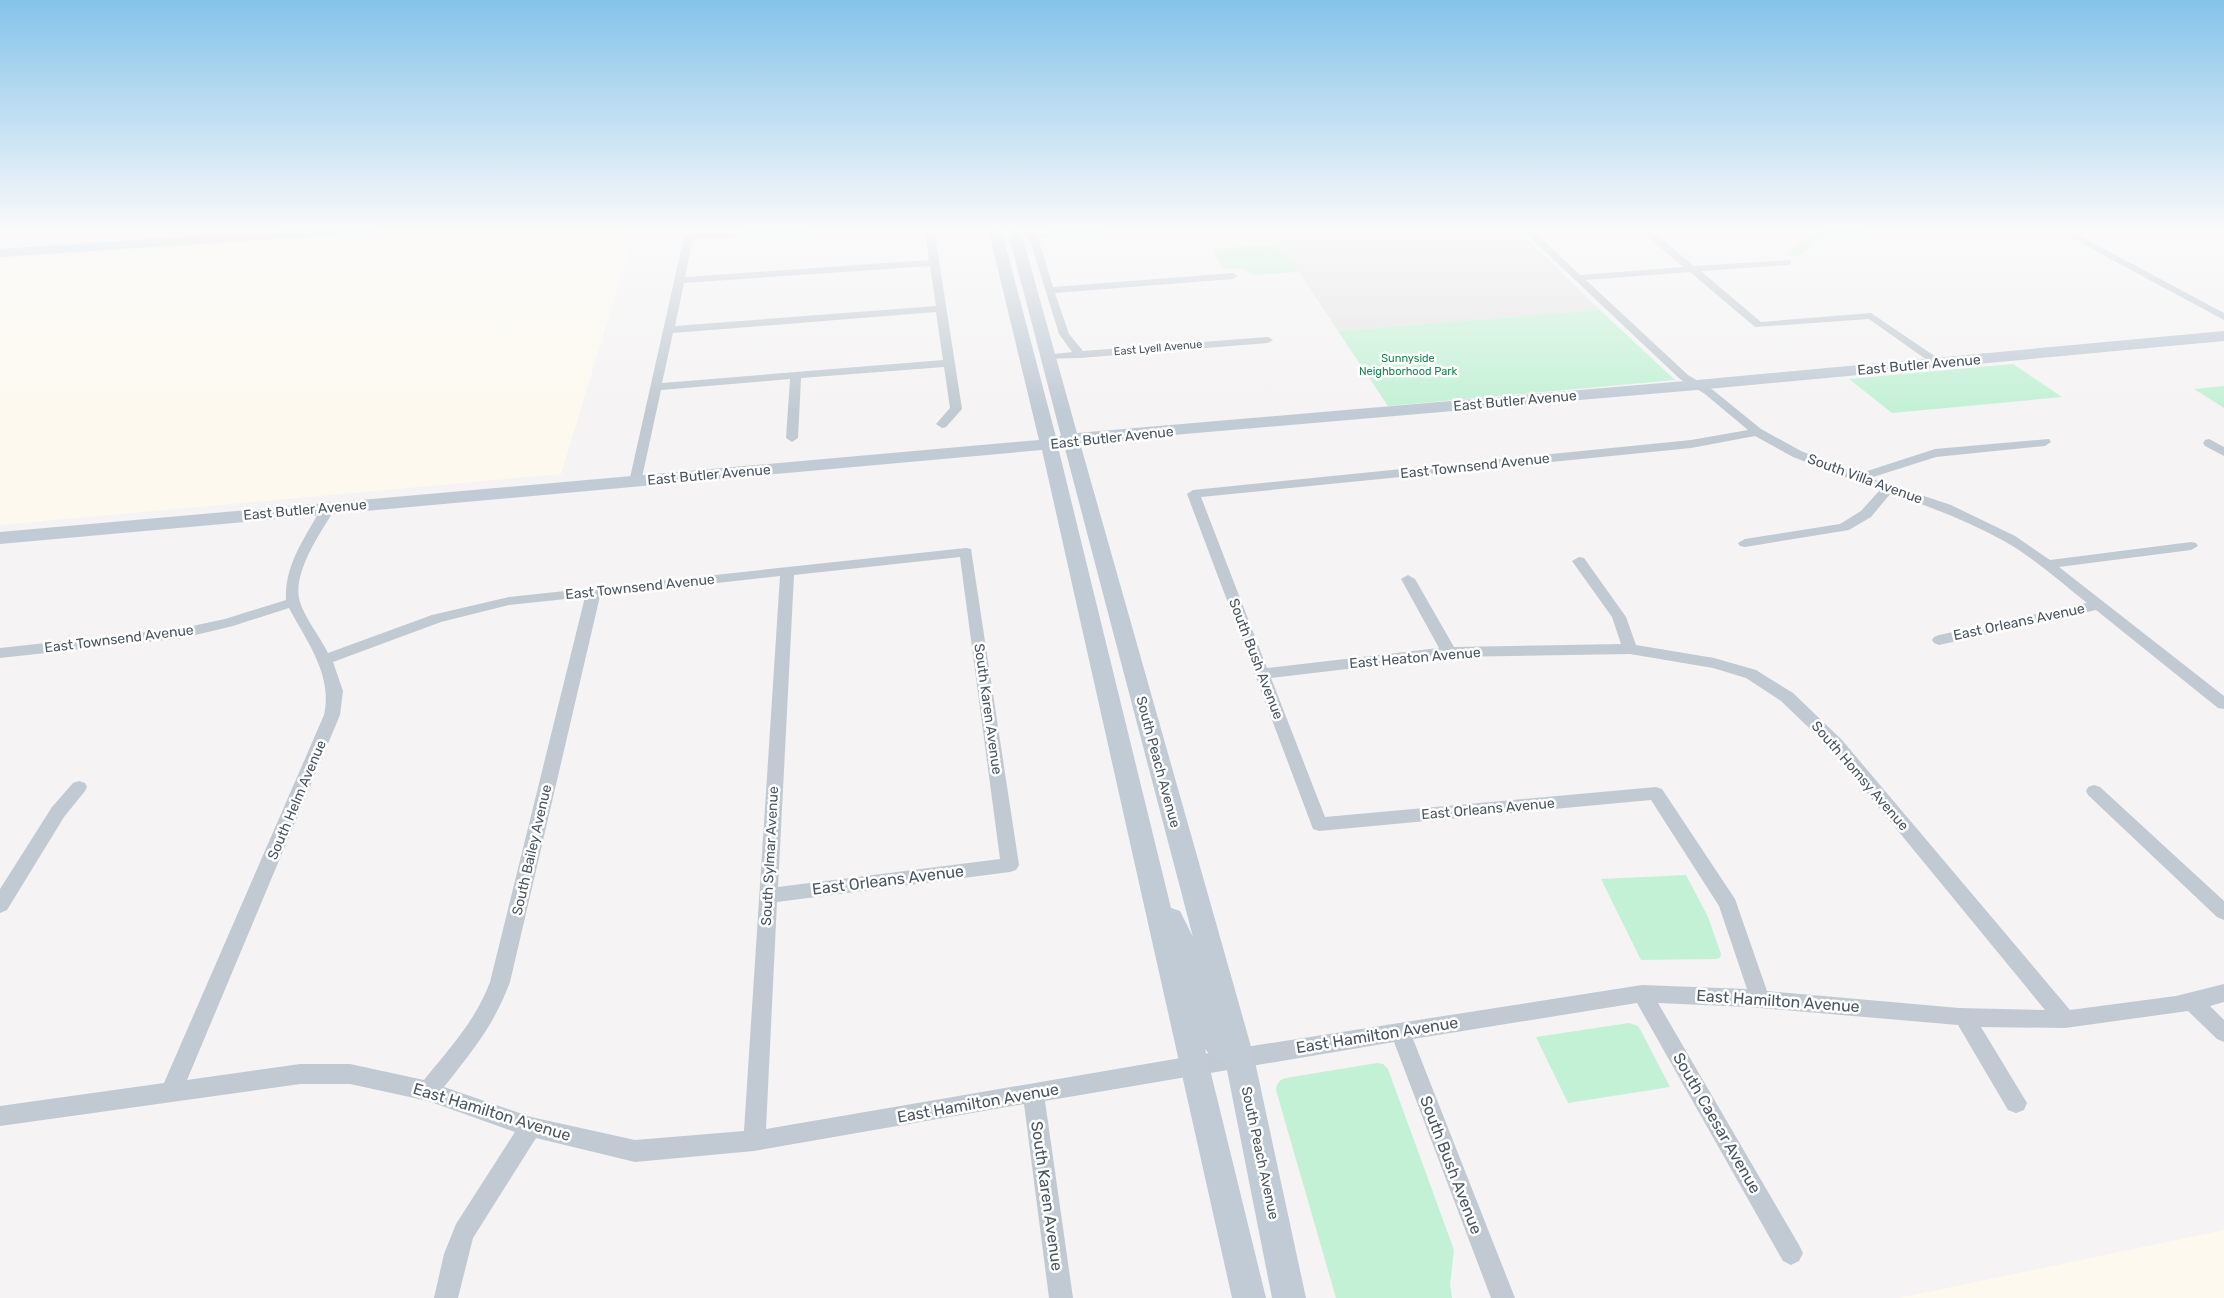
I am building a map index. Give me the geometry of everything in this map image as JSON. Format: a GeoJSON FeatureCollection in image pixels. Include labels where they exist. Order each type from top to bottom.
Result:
{"type":"FeatureCollection","features":[{"type":"Feature","properties":{"kind":"main road","name":"South Peach Avenue"},"geometry":{"type":"LineString","coordinates":[[1010,289],[1059,442],[1086,497],[1239,1057],[1290,1298]]}},
{"type":"Feature","properties":{"kind":"main road","name":"South Peach Avenue"},"geometry":{"type":"LineString","coordinates":[[1029,289],[1047,357],[1059,442],[1140,829],[1249,1298]]}},
{"type":"Feature","properties":{"kind":"main road","name":"East Butler Avenue"},"geometry":{"type":"LineString","coordinates":[[0,538],[635,482],[2224,336]]}},
{"type":"Feature","properties":{"kind":"main road"},"geometry":{"type":"LineString","coordinates":[[1086,497],[1089,488],[1085,456],[1087,450],[1091,447],[1153,438],[1178,431]]}},
{"type":"Feature","properties":{"kind":"main road"},"geometry":{"type":"LineString","coordinates":[[1140,829],[1154,862],[1172,925],[1198,977],[1214,1038],[1220,1046],[1239,1057]]}},
{"type":"Feature","properties":{"kind":"street"},"geometry":{"type":"LineString","coordinates":[[635,482],[678,289]]}},
{"type":"Feature","properties":{"kind":"street"},"geometry":{"type":"LineString","coordinates":[[938,289],[956,409],[942,424]]}},
{"type":"Feature","properties":{"kind":"street"},"geometry":{"type":"LineString","coordinates":[[1068,289],[1049,290],[1064,334],[1080,355]]}},
{"type":"Feature","properties":{"kind":"street","name":"South Villa Avenue"},"geometry":{"type":"LineString","coordinates":[[1588,289],[1684,377],[1757,432],[1804,458],[1946,508],[2010,539],[2218,693],[2224,704]]}},
{"type":"Feature","properties":{"kind":"street"},"geometry":{"type":"LineString","coordinates":[[1715,289],[1759,325],[1871,316],[1938,363]]}},
{"type":"Feature","properties":{"kind":"street"},"geometry":{"type":"LineString","coordinates":[[2171,289],[2224,317]]}},
{"type":"Feature","properties":{"kind":"street"},"geometry":{"type":"LineString","coordinates":[[669,330],[941,309]]}},
{"type":"Feature","properties":{"kind":"street","name":"East Lyell Avenue"},"geometry":{"type":"LineString","coordinates":[[1047,357],[1268,340]]}},
{"type":"Feature","properties":{"kind":"street"},"geometry":{"type":"LineString","coordinates":[[656,387],[949,363]]}},
{"type":"Feature","properties":{"kind":"street"},"geometry":{"type":"LineString","coordinates":[[792,438],[796,376]]}},
{"type":"Feature","properties":{"kind":"street","name":"East Townsend Avenue"},"geometry":{"type":"LineString","coordinates":[[1193,494],[1691,444],[1757,432]]}},
{"type":"Feature","properties":{"kind":"street"},"geometry":{"type":"LineString","coordinates":[[2224,441],[2209,443],[2224,452]]}},
{"type":"Feature","properties":{"kind":"street"},"geometry":{"type":"LineString","coordinates":[[1858,478],[1935,453],[2045,442]]}},
{"type":"Feature","properties":{"kind":"street"},"geometry":{"type":"LineString","coordinates":[[1745,544],[1844,527],[1866,514],[1888,489]]}},
{"type":"Feature","properties":{"kind":"street","name":"South Bush Avenue"},"geometry":{"type":"LineString","coordinates":[[1193,494],[1319,824]]}},
{"type":"Feature","properties":{"kind":"street","name":"South Helm Avenue"},"geometry":{"type":"LineString","coordinates":[[171,1092],[332,715],[335,692],[323,660],[293,602],[292,584],[297,567],[329,508]]}},
{"type":"Feature","properties":{"kind":"street"},"geometry":{"type":"LineString","coordinates":[[2046,564],[2191,546]]}},
{"type":"Feature","properties":{"kind":"street","name":"East Townsend Avenue"},"geometry":{"type":"LineString","coordinates":[[323,660],[403,629],[457,612],[509,601],[966,552]]}},
{"type":"Feature","properties":{"kind":"street","name":"South Karen Avenue"},"geometry":{"type":"LineString","coordinates":[[966,552],[1010,865]]}},
{"type":"Feature","properties":{"kind":"street"},"geometry":{"type":"LineString","coordinates":[[1579,561],[1619,618],[1630,649]]}},
{"type":"Feature","properties":{"kind":"street","name":"South Sylmar Avenue"},"geometry":{"type":"LineString","coordinates":[[754,1141],[787,571]]}},
{"type":"Feature","properties":{"kind":"street"},"geometry":{"type":"LineString","coordinates":[[1408,580],[1449,652]]}},
{"type":"Feature","properties":{"kind":"street","name":"South Bailey Avenue"},"geometry":{"type":"LineString","coordinates":[[428,1090],[479,1027],[491,1006],[500,982],[594,591]]}},
{"type":"Feature","properties":{"kind":"street","name":"East Townsend Avenue"},"geometry":{"type":"LineString","coordinates":[[0,653],[183,633],[228,623],[293,602]]}},
{"type":"Feature","properties":{"kind":"street","name":"East Orleans Avenue"},"geometry":{"type":"LineString","coordinates":[[1939,640],[2100,605]]}},
{"type":"Feature","properties":{"kind":"street","name":"East Heaton Avenue"},"geometry":{"type":"LineString","coordinates":[[1261,674],[1449,652],[1630,649]]}},
{"type":"Feature","properties":{"kind":"street","name":"South Homsy Avenue"},"geometry":{"type":"LineString","coordinates":[[1630,649],[1714,663],[1751,674],[1787,697],[1836,744],[2065,1019]]}},
{"type":"Feature","properties":{"kind":"street"},"geometry":{"type":"LineString","coordinates":[[0,905],[58,812],[80,786]]}},
{"type":"Feature","properties":{"kind":"street"},"geometry":{"type":"LineString","coordinates":[[2094,791],[2224,912]]}},
{"type":"Feature","properties":{"kind":"street","name":"East Orleans Avenue"},"geometry":{"type":"LineString","coordinates":[[1319,824],[1656,793],[1728,904],[1760,999]]}},
{"type":"Feature","properties":{"kind":"street","name":"East Orleans Avenue"},"geometry":{"type":"LineString","coordinates":[[767,896],[1010,865]]}},
{"type":"Feature","properties":{"kind":"street","name":"East Hamilton Avenue"},"geometry":{"type":"LineString","coordinates":[[0,1116],[300,1074],[331,1072],[350,1074],[428,1090],[531,1127],[635,1151],[754,1141],[1239,1057],[1642,994],[1680,994],[1760,999],[1963,1016],[2065,1019],[2193,1003],[2224,993]]}},
{"type":"Feature","properties":{"kind":"street","name":"South Caesar Avenue"},"geometry":{"type":"LineString","coordinates":[[1642,994],[1791,1253]]}},
{"type":"Feature","properties":{"kind":"street"},"geometry":{"type":"LineString","coordinates":[[2193,1003],[2224,1033]]}},
{"type":"Feature","properties":{"kind":"street"},"geometry":{"type":"LineString","coordinates":[[1963,1016],[2016,1103]]}},
{"type":"Feature","properties":{"kind":"street","name":"South Bush Avenue"},"geometry":{"type":"LineString","coordinates":[[1400,1031],[1503,1298]]}},
{"type":"Feature","properties":{"kind":"street","name":"South Karen Avenue"},"geometry":{"type":"LineString","coordinates":[[1033,1094],[1060,1298]]}},
{"type":"Feature","properties":{"kind":"street"},"geometry":{"type":"LineString","coordinates":[[446,1298],[456,1254],[464,1232],[531,1127]]}},
{"type":"Feature","properties":{"kind":"shaded area"},"geometry":{"type":"Polygon","coordinates":[[[0,289],[618,289],[561,474],[0,525],[0,289]]]}},
{"type":"Feature","properties":{"kind":"shaded area"},"geometry":{"type":"Polygon","coordinates":[[[1310,289],[1578,289],[1600,310],[1338,331],[1310,289]]]}},
{"type":"Feature","properties":{"kind":"shaded area"},"geometry":{"type":"Polygon","coordinates":[[[2224,1230],[2224,1298],[1899,1298],[2224,1230]]]}},
{"type":"Feature","properties":{"kind":"green space","name":"Sunnyside Neighborhood Park"},"geometry":{"type":"Polygon","coordinates":[[[1600,310],[1675,380],[1388,406],[1338,331],[1600,310]]]}},
{"type":"Feature","properties":{"kind":"green space"},"geometry":{"type":"Polygon","coordinates":[[[2013,364],[2062,397],[1892,413],[1849,379],[2013,364]]]}},
{"type":"Feature","properties":{"kind":"green space"},"geometry":{"type":"Polygon","coordinates":[[[2224,386],[2224,408],[2194,389],[2224,386]]]}},
{"type":"Feature","properties":{"kind":"green space"},"geometry":{"type":"Polygon","coordinates":[[[1686,875],[1708,917],[1721,954],[1720,958],[1641,960],[1601,879],[1686,875]]]}},
{"type":"Feature","properties":{"kind":"green space"},"geometry":{"type":"Polygon","coordinates":[[[1629,1023],[1638,1026],[1640,1029],[1670,1087],[1568,1103],[1536,1037],[1629,1023]]]}},
{"type":"Feature","properties":{"kind":"green space"},"geometry":{"type":"Polygon","coordinates":[[[1377,1063],[1383,1064],[1388,1069],[1454,1250],[1450,1285],[1452,1298],[1336,1298],[1276,1090],[1279,1082],[1286,1078],[1377,1063]]]}}]}
